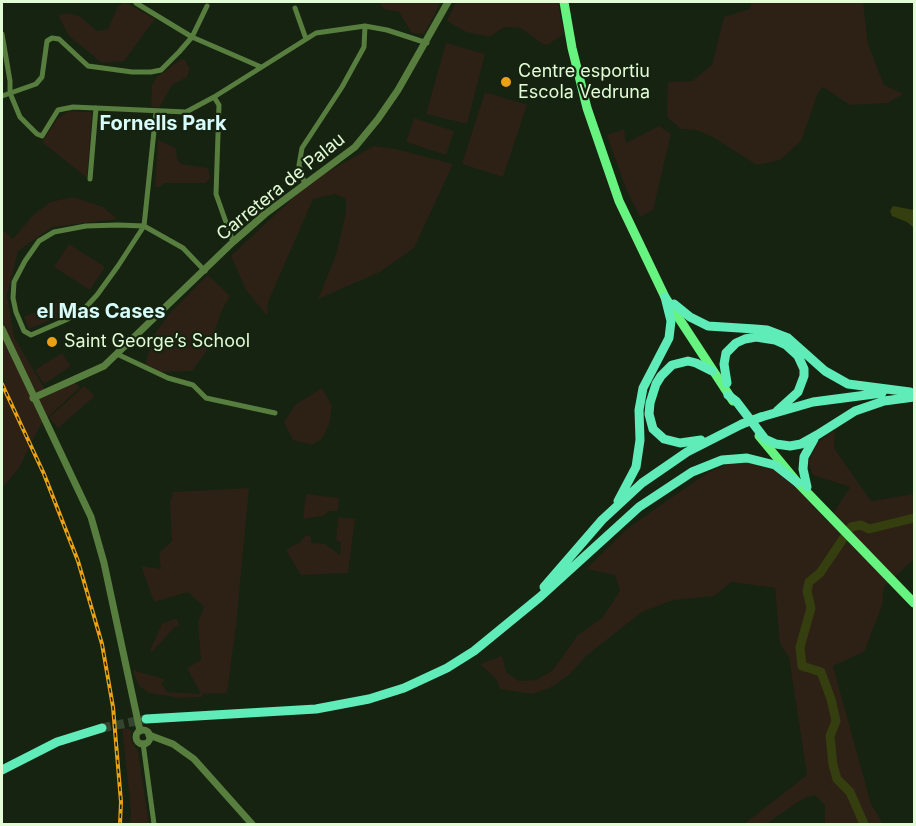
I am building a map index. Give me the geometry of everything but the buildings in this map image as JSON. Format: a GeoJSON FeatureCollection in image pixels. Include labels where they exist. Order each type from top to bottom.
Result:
{"type":"FeatureCollection","features":[{"type":"Feature","properties":{"kind":"highway"},"geometry":{"type":"LineString","coordinates":[[615,507],[636,467],[640,440],[639,410],[643,388],[669,338],[671,321],[665,297]]}},
{"type":"Feature","properties":{"kind":"highway"},"geometry":{"type":"LineString","coordinates":[[674,304],[690,317],[708,326],[761,329],[788,338],[825,370],[848,384],[913,393]]}},
{"type":"Feature","properties":{"kind":"highway"},"geometry":{"type":"LineString","coordinates":[[727,383],[724,364],[726,353],[736,342],[756,337],[775,340],[786,345],[798,356],[804,369],[804,376],[798,393],[777,411]]}},
{"type":"Feature","properties":{"kind":"highway"},"geometry":{"type":"LineString","coordinates":[[710,439],[680,443],[664,439],[653,429],[649,414],[656,384],[661,375],[672,365],[688,361],[712,371]]}},
{"type":"Feature","properties":{"kind":"highway"},"geometry":{"type":"LineString","coordinates":[[520,613],[615,507],[657,471],[710,439],[777,411],[834,398],[913,393]]}},
{"type":"Feature","properties":{"kind":"highway"},"geometry":{"type":"LineString","coordinates":[[728,395],[736,401],[765,439],[790,446],[801,444],[855,411],[913,393]]}},
{"type":"Feature","properties":{"kind":"highway"},"geometry":{"type":"LineString","coordinates":[[802,485],[804,457],[807,448],[817,435]]}},
{"type":"Feature","properties":{"kind":"highway"},"geometry":{"type":"LineString","coordinates":[[147,719],[340,706],[404,688],[447,668],[474,651],[544,594],[639,507],[697,469],[724,459],[750,458],[775,465],[802,485]]}},
{"type":"Feature","properties":{"kind":"highway"},"geometry":{"type":"LineString","coordinates":[[2,770],[57,742],[102,728]]}},
{"type":"Feature","properties":{"kind":"main road"},"geometry":{"type":"LineString","coordinates":[[564,2],[577,69],[598,146],[619,201],[665,297],[728,395],[762,440],[819,504],[915,603]]}},
{"type":"Feature","properties":{"kind":"main road"},"geometry":{"type":"LineString","coordinates":[[649,265],[727,383],[802,485]]}},
{"type":"Feature","properties":{"kind":"street","name":"Carretera de Palau"},"geometry":{"type":"LineString","coordinates":[[33,398],[104,366],[265,214],[355,147],[398,90],[427,43],[448,2]]}},
{"type":"Feature","properties":{"kind":"street"},"geometry":{"type":"LineString","coordinates":[[135,3],[192,37],[261,67]]}},
{"type":"Feature","properties":{"kind":"street"},"geometry":{"type":"LineString","coordinates":[[2,96],[36,84],[42,77],[47,41],[52,38],[58,39],[88,66],[151,72],[161,70],[192,37],[207,6]]}},
{"type":"Feature","properties":{"kind":"street"},"geometry":{"type":"LineString","coordinates":[[294,8],[306,39]]}},
{"type":"Feature","properties":{"kind":"street"},"geometry":{"type":"LineString","coordinates":[[2,34],[10,93],[20,117],[42,136],[57,110],[73,106],[186,112],[316,33],[365,26],[387,30],[427,43]]}},
{"type":"Feature","properties":{"kind":"street"},"geometry":{"type":"LineString","coordinates":[[305,185],[299,165],[302,148],[342,87],[364,46],[365,26]]}},
{"type":"Feature","properties":{"kind":"street"},"geometry":{"type":"LineString","coordinates":[[214,97],[219,105],[216,194],[233,242]]}},
{"type":"Feature","properties":{"kind":"street"},"geometry":{"type":"LineString","coordinates":[[90,179],[96,108]]}},
{"type":"Feature","properties":{"kind":"street"},"geometry":{"type":"LineString","coordinates":[[156,112],[144,226],[97,295],[84,309],[68,319],[31,335],[24,331],[16,312],[13,298],[14,282],[25,261],[39,242],[54,232],[86,226],[144,226],[183,249],[205,271]]}},
{"type":"Feature","properties":{"kind":"street"},"geometry":{"type":"LineString","coordinates":[[2,329],[91,517],[104,563],[140,730],[136,738],[143,743]]}},
{"type":"Feature","properties":{"kind":"street"},"geometry":{"type":"LineString","coordinates":[[117,354],[168,378],[193,385],[206,398],[275,413]]}},
{"type":"Feature","properties":{"kind":"street"},"geometry":{"type":"LineString","coordinates":[[140,730],[173,744],[194,759],[252,825]]}},
{"type":"Feature","properties":{"kind":"street"},"geometry":{"type":"LineString","coordinates":[[143,743],[148,741],[149,735]]}},
{"type":"Feature","properties":{"kind":"street"},"geometry":{"type":"LineString","coordinates":[[143,743],[154,825]]}},
{"type":"Feature","properties":{"kind":"shaded area"},"geometry":{"type":"Polygon","coordinates":[[[125,2],[155,19],[124,61],[102,63],[69,36],[58,15],[70,13],[81,17],[97,31],[108,29],[118,6],[125,2]]]}},
{"type":"Feature","properties":{"kind":"shaded area"},"geometry":{"type":"Polygon","coordinates":[[[379,2],[439,2],[424,34],[412,33],[399,12],[384,9],[379,2]]]}},
{"type":"Feature","properties":{"kind":"shaded area"},"geometry":{"type":"Polygon","coordinates":[[[456,2],[558,2],[564,34],[547,45],[521,28],[504,27],[490,37],[466,32],[447,21],[456,2]]]}},
{"type":"Feature","properties":{"kind":"shaded area"},"geometry":{"type":"Polygon","coordinates":[[[752,2],[863,2],[868,44],[884,85],[903,94],[888,103],[850,105],[823,87],[818,93],[801,141],[780,160],[757,165],[711,136],[696,130],[681,129],[667,117],[668,82],[692,81],[712,65],[724,17],[750,9],[752,2]]]}},
{"type":"Feature","properties":{"kind":"shaded area"},"geometry":{"type":"Polygon","coordinates":[[[446,43],[485,54],[467,124],[426,114],[446,43]]]}},
{"type":"Feature","properties":{"kind":"shaded area"},"geometry":{"type":"Polygon","coordinates":[[[184,59],[190,69],[187,77],[172,85],[159,108],[151,106],[152,85],[157,77],[184,59]]]}},
{"type":"Feature","properties":{"kind":"shaded area"},"geometry":{"type":"Polygon","coordinates":[[[485,92],[527,105],[503,177],[462,164],[485,92]]]}},
{"type":"Feature","properties":{"kind":"shaded area"},"geometry":{"type":"Polygon","coordinates":[[[69,111],[91,112],[92,114],[87,178],[42,142],[57,119],[69,111]]]}},
{"type":"Feature","properties":{"kind":"shaded area"},"geometry":{"type":"Polygon","coordinates":[[[414,118],[454,131],[446,155],[406,142],[414,118]]]}},
{"type":"Feature","properties":{"kind":"shaded area"},"geometry":{"type":"Polygon","coordinates":[[[659,126],[671,134],[653,210],[640,217],[626,189],[607,135],[624,129],[626,143],[659,126]]]}},
{"type":"Feature","properties":{"kind":"shaded area"},"geometry":{"type":"Polygon","coordinates":[[[158,140],[176,148],[177,159],[181,164],[208,168],[210,178],[205,183],[164,183],[160,187],[155,187],[158,140]]]}},
{"type":"Feature","properties":{"kind":"shaded area"},"geometry":{"type":"Polygon","coordinates":[[[374,146],[396,149],[453,164],[414,248],[380,272],[318,299],[336,255],[346,212],[346,199],[335,194],[313,199],[268,302],[267,316],[246,290],[231,256],[311,181],[374,146]]]}},
{"type":"Feature","properties":{"kind":"shaded area"},"geometry":{"type":"Polygon","coordinates":[[[73,197],[103,207],[117,219],[52,227],[18,251],[7,295],[14,337],[48,395],[74,382],[80,387],[41,424],[19,468],[2,488],[2,229],[13,239],[33,215],[50,202],[73,197]]]}},
{"type":"Feature","properties":{"kind":"shaded area"},"geometry":{"type":"Polygon","coordinates":[[[893,206],[914,210],[914,228],[907,222],[892,216],[890,211],[893,206]]]}},
{"type":"Feature","properties":{"kind":"shaded area"},"geometry":{"type":"Polygon","coordinates":[[[69,244],[105,267],[90,290],[54,267],[69,244]]]}},
{"type":"Feature","properties":{"kind":"shaded area"},"geometry":{"type":"Polygon","coordinates":[[[208,275],[230,296],[222,310],[208,349],[192,371],[158,372],[145,364],[154,335],[170,313],[208,275]]]}},
{"type":"Feature","properties":{"kind":"shaded area"},"geometry":{"type":"Polygon","coordinates":[[[59,299],[70,305],[74,299],[79,307],[53,320],[49,312],[59,299]]]}},
{"type":"Feature","properties":{"kind":"shaded area"},"geometry":{"type":"Polygon","coordinates":[[[45,308],[50,320],[29,329],[24,317],[45,308]]]}},
{"type":"Feature","properties":{"kind":"shaded area"},"geometry":{"type":"Polygon","coordinates":[[[62,353],[71,366],[44,384],[35,370],[62,353]]]}},
{"type":"Feature","properties":{"kind":"shaded area"},"geometry":{"type":"Polygon","coordinates":[[[84,386],[95,396],[58,428],[49,418],[84,386]]]}},
{"type":"Feature","properties":{"kind":"shaded area"},"geometry":{"type":"Polygon","coordinates":[[[322,388],[332,406],[329,425],[322,439],[312,445],[293,440],[284,422],[295,405],[322,388]]]}},
{"type":"Feature","properties":{"kind":"shaded area"},"geometry":{"type":"Polygon","coordinates":[[[835,430],[834,448],[871,501],[914,494],[914,559],[884,587],[882,606],[864,652],[833,666],[871,804],[883,824],[825,824],[825,805],[815,795],[804,798],[766,824],[744,824],[807,775],[789,657],[780,644],[775,588],[731,582],[714,596],[673,600],[642,612],[586,656],[569,675],[550,688],[532,694],[500,689],[497,680],[480,664],[502,656],[506,672],[519,681],[536,680],[552,671],[577,636],[602,618],[620,591],[615,575],[586,569],[628,528],[707,473],[736,461],[776,471],[795,486],[828,522],[850,487],[813,475],[808,462],[818,442],[835,430]]]}},
{"type":"Feature","properties":{"kind":"shaded area"},"geometry":{"type":"Polygon","coordinates":[[[249,488],[227,693],[181,698],[149,693],[139,686],[133,671],[135,669],[164,679],[165,681],[161,683],[167,692],[201,694],[187,668],[201,660],[198,622],[204,607],[188,592],[154,602],[141,566],[161,569],[159,553],[172,541],[170,503],[173,492],[249,488]]]}},
{"type":"Feature","properties":{"kind":"shaded area"},"geometry":{"type":"Polygon","coordinates":[[[306,494],[339,498],[338,511],[329,511],[323,516],[303,519],[306,494]]]}},
{"type":"Feature","properties":{"kind":"shaded area"},"geometry":{"type":"Polygon","coordinates":[[[338,517],[355,519],[348,573],[301,575],[286,550],[300,542],[306,535],[311,537],[311,543],[325,544],[340,555],[341,543],[336,540],[338,517]]]}},
{"type":"Feature","properties":{"kind":"shaded area"},"geometry":{"type":"Polygon","coordinates":[[[176,618],[180,625],[175,627],[152,652],[150,650],[162,624],[176,618]]]}},
{"type":"Feature","properties":{"kind":"shaded area"},"geometry":{"type":"Polygon","coordinates":[[[122,727],[131,730],[131,740],[138,751],[149,824],[130,824],[131,812],[122,727]]]}},
{"type":"Feature","properties":{"kind":"waterway"},"geometry":{"type":"LineString","coordinates":[[864,824],[850,792],[837,779],[833,765],[830,736],[836,721],[821,672],[802,666],[800,647],[811,608],[807,591],[809,582],[820,573],[851,527],[861,525],[869,529],[914,518]]}},
{"type":"Feature","properties":{"kind":"tunnel"},"geometry":{"type":"LineString","coordinates":[[102,728],[146,719]]}},
{"type":"Feature","properties":{"kind":"railway"},"geometry":{"type":"LineString","coordinates":[[2,384],[44,474],[78,561],[102,644],[113,707],[121,802],[120,824]]}},
{"type":"Feature","properties":{"kind":"place","name":"Centre esportiu Escola Vedruna"},"geometry":{"type":"Point","coordinates":[506,82]}},
{"type":"Feature","properties":{"kind":"place","name":"Saint George’s School"},"geometry":{"type":"Point","coordinates":[52,342]}},
{"type":"Feature","properties":{"kind":"district","name":"Fornells Park"},"geometry":{"type":"Point","coordinates":[163,124]}},
{"type":"Feature","properties":{"kind":"district","name":"el Mas Cases"},"geometry":{"type":"Point","coordinates":[101,312]}}]}
